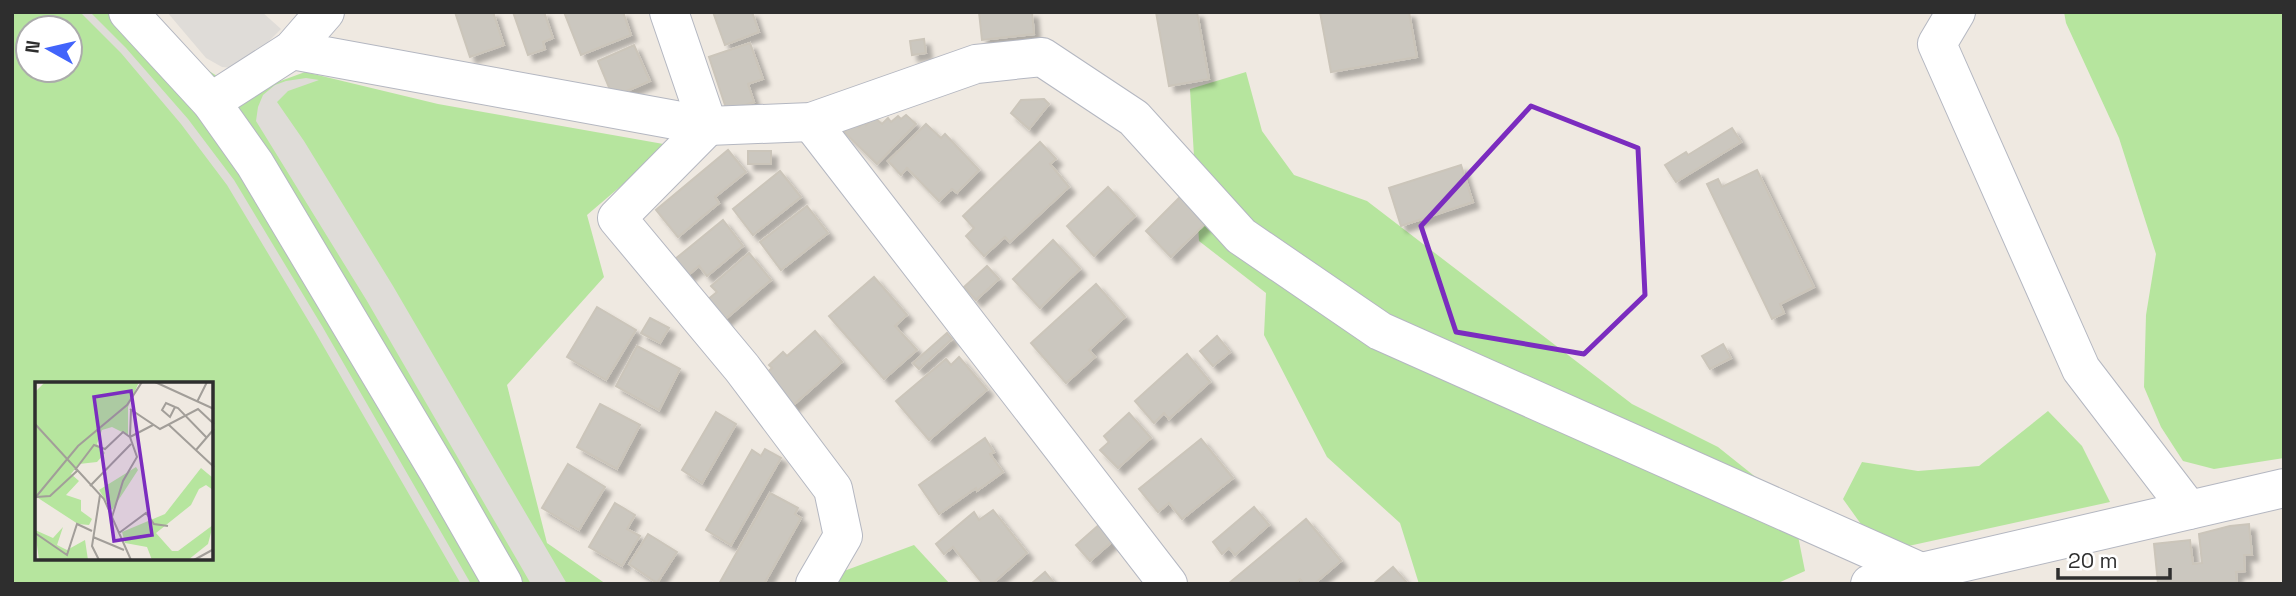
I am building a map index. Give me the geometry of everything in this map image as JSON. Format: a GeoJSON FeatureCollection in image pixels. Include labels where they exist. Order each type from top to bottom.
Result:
{"type":"FeatureCollection","features":[{"type":"Feature","properties":{"kind":"street"},"geometry":{"type":"LineString","coordinates":[[128,12],[211,102],[255,164],[503,584]]}},
{"type":"Feature","properties":{"kind":"street"},"geometry":{"type":"LineString","coordinates":[[211,102],[292,50],[325,12]]}},
{"type":"Feature","properties":{"kind":"street"},"geometry":{"type":"LineString","coordinates":[[669,12],[708,126]]}},
{"type":"Feature","properties":{"kind":"street"},"geometry":{"type":"LineString","coordinates":[[1956,12],[1937,44],[2081,369],[2189,510]]}},
{"type":"Feature","properties":{"kind":"street"},"geometry":{"type":"LineString","coordinates":[[292,50],[708,126],[811,122],[976,64],[1042,57],[1134,118],[1241,236],[1380,331],[1921,572]]}},
{"type":"Feature","properties":{"kind":"street"},"geometry":{"type":"LineString","coordinates":[[811,122],[1168,584]]}},
{"type":"Feature","properties":{"kind":"street"},"geometry":{"type":"LineString","coordinates":[[708,126],[617,218],[742,368],[833,489],[843,536],[815,584]]}},
{"type":"Feature","properties":{"kind":"street"},"geometry":{"type":"LineString","coordinates":[[1870,584],[2284,488]]}},
{"type":"Feature","properties":{"kind":"highlighted area"},"geometry":{"type":"Polygon","coordinates":[[[1531,106],[1638,148],[1645,295],[1584,354],[1456,332],[1421,226],[1531,106]]]}},
{"type":"Feature","properties":{"kind":"green space"},"geometry":{"type":"Polygon","coordinates":[[[12,12],[117,12],[245,94],[305,72],[438,104],[669,145],[587,215],[604,277],[507,385],[547,543],[606,584],[12,584],[12,12]]]}},
{"type":"Feature","properties":{"kind":"green space"},"geometry":{"type":"Polygon","coordinates":[[[2064,12],[2284,12],[2284,458],[2214,469],[2183,461],[2161,427],[2144,387],[2146,315],[2156,254],[2119,138],[2066,23],[2064,12]]]}},
{"type":"Feature","properties":{"kind":"green space"},"geometry":{"type":"Polygon","coordinates":[[[1246,72],[1262,131],[1294,175],[1367,201],[1632,404],[1718,447],[1792,506],[1805,571],[1776,584],[1419,584],[1400,523],[1327,457],[1264,335],[1266,293],[1199,241],[1190,89],[1246,72]]]}},
{"type":"Feature","properties":{"kind":"green space"},"geometry":{"type":"Polygon","coordinates":[[[2048,411],[2082,446],[2110,502],[1881,552],[1843,499],[1862,462],[1918,471],[1979,466],[2048,411]]]}},
{"type":"Feature","properties":{"kind":"green space"},"geometry":{"type":"Polygon","coordinates":[[[914,545],[950,584],[809,584],[914,545]]]}},
{"type":"Feature","properties":{"kind":"shaded area"},"geometry":{"type":"Polygon","coordinates":[[[80,12],[90,12],[126,48],[188,119],[234,180],[471,584],[461,584],[227,185],[181,124],[121,53],[80,12]]]}},
{"type":"Feature","properties":{"kind":"shaded area"},"geometry":{"type":"Polygon","coordinates":[[[167,12],[262,12],[281,29],[247,63],[234,68],[222,67],[206,58],[167,12]]]}},
{"type":"Feature","properties":{"kind":"shaded area"},"geometry":{"type":"Polygon","coordinates":[[[306,78],[319,80],[288,91],[277,102],[393,286],[567,584],[531,584],[367,301],[256,121],[263,95],[275,85],[306,78]]]}},
{"type":"Feature","properties":{"kind":"building"},"geometry":{"type":"Polygon","coordinates":[[[455,12],[493,12],[504,45],[470,57],[455,12]]]}},
{"type":"Feature","properties":{"kind":"building"},"geometry":{"type":"Polygon","coordinates":[[[513,12],[544,12],[553,38],[543,42],[545,49],[528,55],[513,12]]]}},
{"type":"Feature","properties":{"kind":"building"},"geometry":{"type":"Polygon","coordinates":[[[564,12],[623,12],[631,35],[581,55],[564,12]]]}},
{"type":"Feature","properties":{"kind":"building"},"geometry":{"type":"Polygon","coordinates":[[[713,12],[752,12],[759,32],[725,45],[713,12]]]}},
{"type":"Feature","properties":{"kind":"building"},"geometry":{"type":"Polygon","coordinates":[[[979,12],[1032,12],[1034,34],[982,40],[979,12]]]}},
{"type":"Feature","properties":{"kind":"building"},"geometry":{"type":"Polygon","coordinates":[[[1156,12],[1197,12],[1209,79],[1169,86],[1156,12]]]}},
{"type":"Feature","properties":{"kind":"building"},"geometry":{"type":"Polygon","coordinates":[[[1320,12],[1409,12],[1417,57],[1331,72],[1320,12]]]}},
{"type":"Feature","properties":{"kind":"building"},"geometry":{"type":"Polygon","coordinates":[[[924,39],[926,53],[912,55],[910,41],[924,39]]]}},
{"type":"Feature","properties":{"kind":"building"},"geometry":{"type":"Polygon","coordinates":[[[750,43],[763,79],[748,84],[754,102],[727,111],[709,57],[750,43]]]}},
{"type":"Feature","properties":{"kind":"building"},"geometry":{"type":"Polygon","coordinates":[[[634,45],[650,81],[613,97],[598,61],[634,45]]]}},
{"type":"Feature","properties":{"kind":"building"},"geometry":{"type":"Polygon","coordinates":[[[1044,99],[1049,104],[1029,129],[1011,113],[1021,100],[1044,99]]]}},
{"type":"Feature","properties":{"kind":"building"},"geometry":{"type":"Polygon","coordinates":[[[906,115],[916,124],[877,164],[844,132],[854,122],[859,127],[864,122],[866,125],[874,117],[882,124],[888,118],[891,122],[898,116],[901,119],[906,115]]]}},
{"type":"Feature","properties":{"kind":"building"},"geometry":{"type":"Polygon","coordinates":[[[926,124],[941,138],[945,134],[979,170],[957,193],[952,189],[939,201],[907,168],[901,175],[888,161],[926,124]]]}},
{"type":"Feature","properties":{"kind":"building"},"geometry":{"type":"Polygon","coordinates":[[[1732,128],[1741,142],[1676,182],[1665,165],[1686,152],[1688,155],[1732,128]]]}},
{"type":"Feature","properties":{"kind":"building"},"geometry":{"type":"Polygon","coordinates":[[[1040,142],[1056,159],[1050,164],[1069,187],[1010,242],[1005,237],[984,256],[966,236],[974,228],[963,216],[1040,142]]]}},
{"type":"Feature","properties":{"kind":"building"},"geometry":{"type":"Polygon","coordinates":[[[728,150],[746,172],[715,197],[719,203],[678,237],[656,210],[728,150]]]}},
{"type":"Feature","properties":{"kind":"building"},"geometry":{"type":"Polygon","coordinates":[[[748,151],[771,151],[771,164],[748,164],[748,151]]]}},
{"type":"Feature","properties":{"kind":"building"},"geometry":{"type":"Polygon","coordinates":[[[1461,165],[1473,202],[1401,226],[1389,188],[1461,165]]]}},
{"type":"Feature","properties":{"kind":"building"},"geometry":{"type":"Polygon","coordinates":[[[1757,170],[1814,287],[1780,304],[1784,313],[1772,319],[1707,184],[1718,179],[1722,187],[1757,170]]]}},
{"type":"Feature","properties":{"kind":"building"},"geometry":{"type":"Polygon","coordinates":[[[780,171],[801,197],[753,235],[733,209],[780,171]]]}},
{"type":"Feature","properties":{"kind":"building"},"geometry":{"type":"Polygon","coordinates":[[[1108,187],[1135,216],[1094,256],[1067,226],[1108,187]]]}},
{"type":"Feature","properties":{"kind":"building"},"geometry":{"type":"Polygon","coordinates":[[[1181,196],[1207,222],[1171,257],[1146,231],[1181,196]]]}},
{"type":"Feature","properties":{"kind":"building"},"geometry":{"type":"Polygon","coordinates":[[[807,206],[828,233],[781,270],[760,242],[807,206]]]}},
{"type":"Feature","properties":{"kind":"building"},"geometry":{"type":"Polygon","coordinates":[[[723,220],[743,246],[707,276],[699,266],[687,276],[674,260],[723,220]]]}},
{"type":"Feature","properties":{"kind":"building"},"geometry":{"type":"Polygon","coordinates":[[[1053,240],[1080,269],[1040,308],[1013,279],[1053,240]]]}},
{"type":"Feature","properties":{"kind":"building"},"geometry":{"type":"Polygon","coordinates":[[[749,253],[771,280],[723,321],[706,301],[717,292],[711,286],[749,253]]]}},
{"type":"Feature","properties":{"kind":"building"},"geometry":{"type":"Polygon","coordinates":[[[987,266],[999,279],[976,300],[964,287],[987,266]]]}},
{"type":"Feature","properties":{"kind":"building"},"geometry":{"type":"Polygon","coordinates":[[[874,277],[907,315],[895,326],[917,350],[884,379],[829,316],[874,277]]]}},
{"type":"Feature","properties":{"kind":"building"},"geometry":{"type":"Polygon","coordinates":[[[1096,284],[1125,317],[1089,350],[1095,357],[1066,383],[1031,343],[1096,284]]]}},
{"type":"Feature","properties":{"kind":"building"},"geometry":{"type":"Polygon","coordinates":[[[597,307],[636,330],[606,380],[567,357],[597,307]]]}},
{"type":"Feature","properties":{"kind":"building"},"geometry":{"type":"Polygon","coordinates":[[[650,318],[669,328],[660,343],[641,333],[650,318]]]}},
{"type":"Feature","properties":{"kind":"building"},"geometry":{"type":"Polygon","coordinates":[[[815,331],[842,362],[790,408],[763,376],[772,368],[769,365],[783,352],[787,356],[815,331]]]}},
{"type":"Feature","properties":{"kind":"building"},"geometry":{"type":"Polygon","coordinates":[[[947,333],[952,339],[919,369],[913,363],[947,333]]]}},
{"type":"Feature","properties":{"kind":"building"},"geometry":{"type":"Polygon","coordinates":[[[1217,336],[1230,352],[1213,366],[1200,351],[1217,336]]]}},
{"type":"Feature","properties":{"kind":"building"},"geometry":{"type":"Polygon","coordinates":[[[1723,344],[1731,358],[1710,369],[1702,356],[1723,344]]]}},
{"type":"Feature","properties":{"kind":"building"},"geometry":{"type":"Polygon","coordinates":[[[637,346],[680,369],[659,410],[616,386],[637,346]]]}},
{"type":"Feature","properties":{"kind":"building"},"geometry":{"type":"Polygon","coordinates":[[[1187,354],[1210,382],[1169,419],[1164,413],[1154,423],[1135,401],[1187,354]]]}},
{"type":"Feature","properties":{"kind":"building"},"geometry":{"type":"Polygon","coordinates":[[[959,357],[987,390],[929,440],[896,401],[946,359],[951,365],[959,357]]]}},
{"type":"Feature","properties":{"kind":"building"},"geometry":{"type":"Polygon","coordinates":[[[600,404],[640,425],[617,469],[577,447],[600,404]]]}},
{"type":"Feature","properties":{"kind":"building"},"geometry":{"type":"Polygon","coordinates":[[[716,412],[736,424],[702,483],[682,470],[716,412]]]}},
{"type":"Feature","properties":{"kind":"building"},"geometry":{"type":"Polygon","coordinates":[[[1129,413],[1151,438],[1118,468],[1100,450],[1109,442],[1104,436],[1129,413]]]}},
{"type":"Feature","properties":{"kind":"building"},"geometry":{"type":"Polygon","coordinates":[[[985,438],[994,452],[990,454],[1003,472],[939,514],[919,485],[985,438]]]}},
{"type":"Feature","properties":{"kind":"building"},"geometry":{"type":"Polygon","coordinates":[[[1201,439],[1233,478],[1182,519],[1169,503],[1158,512],[1139,489],[1201,439]]]}},
{"type":"Feature","properties":{"kind":"building"},"geometry":{"type":"Polygon","coordinates":[[[765,449],[781,458],[731,545],[706,530],[752,450],[761,456],[765,449]]]}},
{"type":"Feature","properties":{"kind":"building"},"geometry":{"type":"Polygon","coordinates":[[[568,464],[605,487],[579,530],[542,508],[568,464]]]}},
{"type":"Feature","properties":{"kind":"building"},"geometry":{"type":"Polygon","coordinates":[[[770,493],[798,508],[795,514],[801,518],[764,584],[719,584],[770,493]]]}},
{"type":"Feature","properties":{"kind":"building"},"geometry":{"type":"Polygon","coordinates":[[[615,503],[635,515],[627,529],[640,536],[622,566],[589,547],[615,503]]]}},
{"type":"Feature","properties":{"kind":"building"},"geometry":{"type":"Polygon","coordinates":[[[1254,507],[1269,525],[1235,555],[1229,548],[1222,554],[1213,542],[1254,507]]]}},
{"type":"Feature","properties":{"kind":"building"},"geometry":{"type":"Polygon","coordinates":[[[993,510],[1027,553],[992,584],[983,584],[953,547],[944,554],[936,544],[974,512],[979,520],[993,510]]]}},
{"type":"Feature","properties":{"kind":"building"},"geometry":{"type":"Polygon","coordinates":[[[1306,519],[1341,561],[1314,584],[1304,584],[1300,579],[1294,584],[1228,584],[1306,519]]]}},
{"type":"Feature","properties":{"kind":"building"},"geometry":{"type":"Polygon","coordinates":[[[1100,524],[1114,540],[1090,561],[1076,545],[1100,524]]]}},
{"type":"Feature","properties":{"kind":"building"},"geometry":{"type":"Polygon","coordinates":[[[2249,524],[2252,555],[2244,555],[2245,571],[2236,572],[2237,584],[2158,584],[2154,544],[2190,540],[2193,564],[2202,563],[2199,534],[2249,524]]]}},
{"type":"Feature","properties":{"kind":"building"},"geometry":{"type":"Polygon","coordinates":[[[648,534],[677,552],[657,583],[629,564],[648,534]]]}},
{"type":"Feature","properties":{"kind":"building"},"geometry":{"type":"Polygon","coordinates":[[[1393,567],[1408,584],[1373,584],[1393,567]]]}},
{"type":"Feature","properties":{"kind":"building"},"geometry":{"type":"Polygon","coordinates":[[[1045,572],[1055,584],[1031,584],[1045,572]]]}}]}
